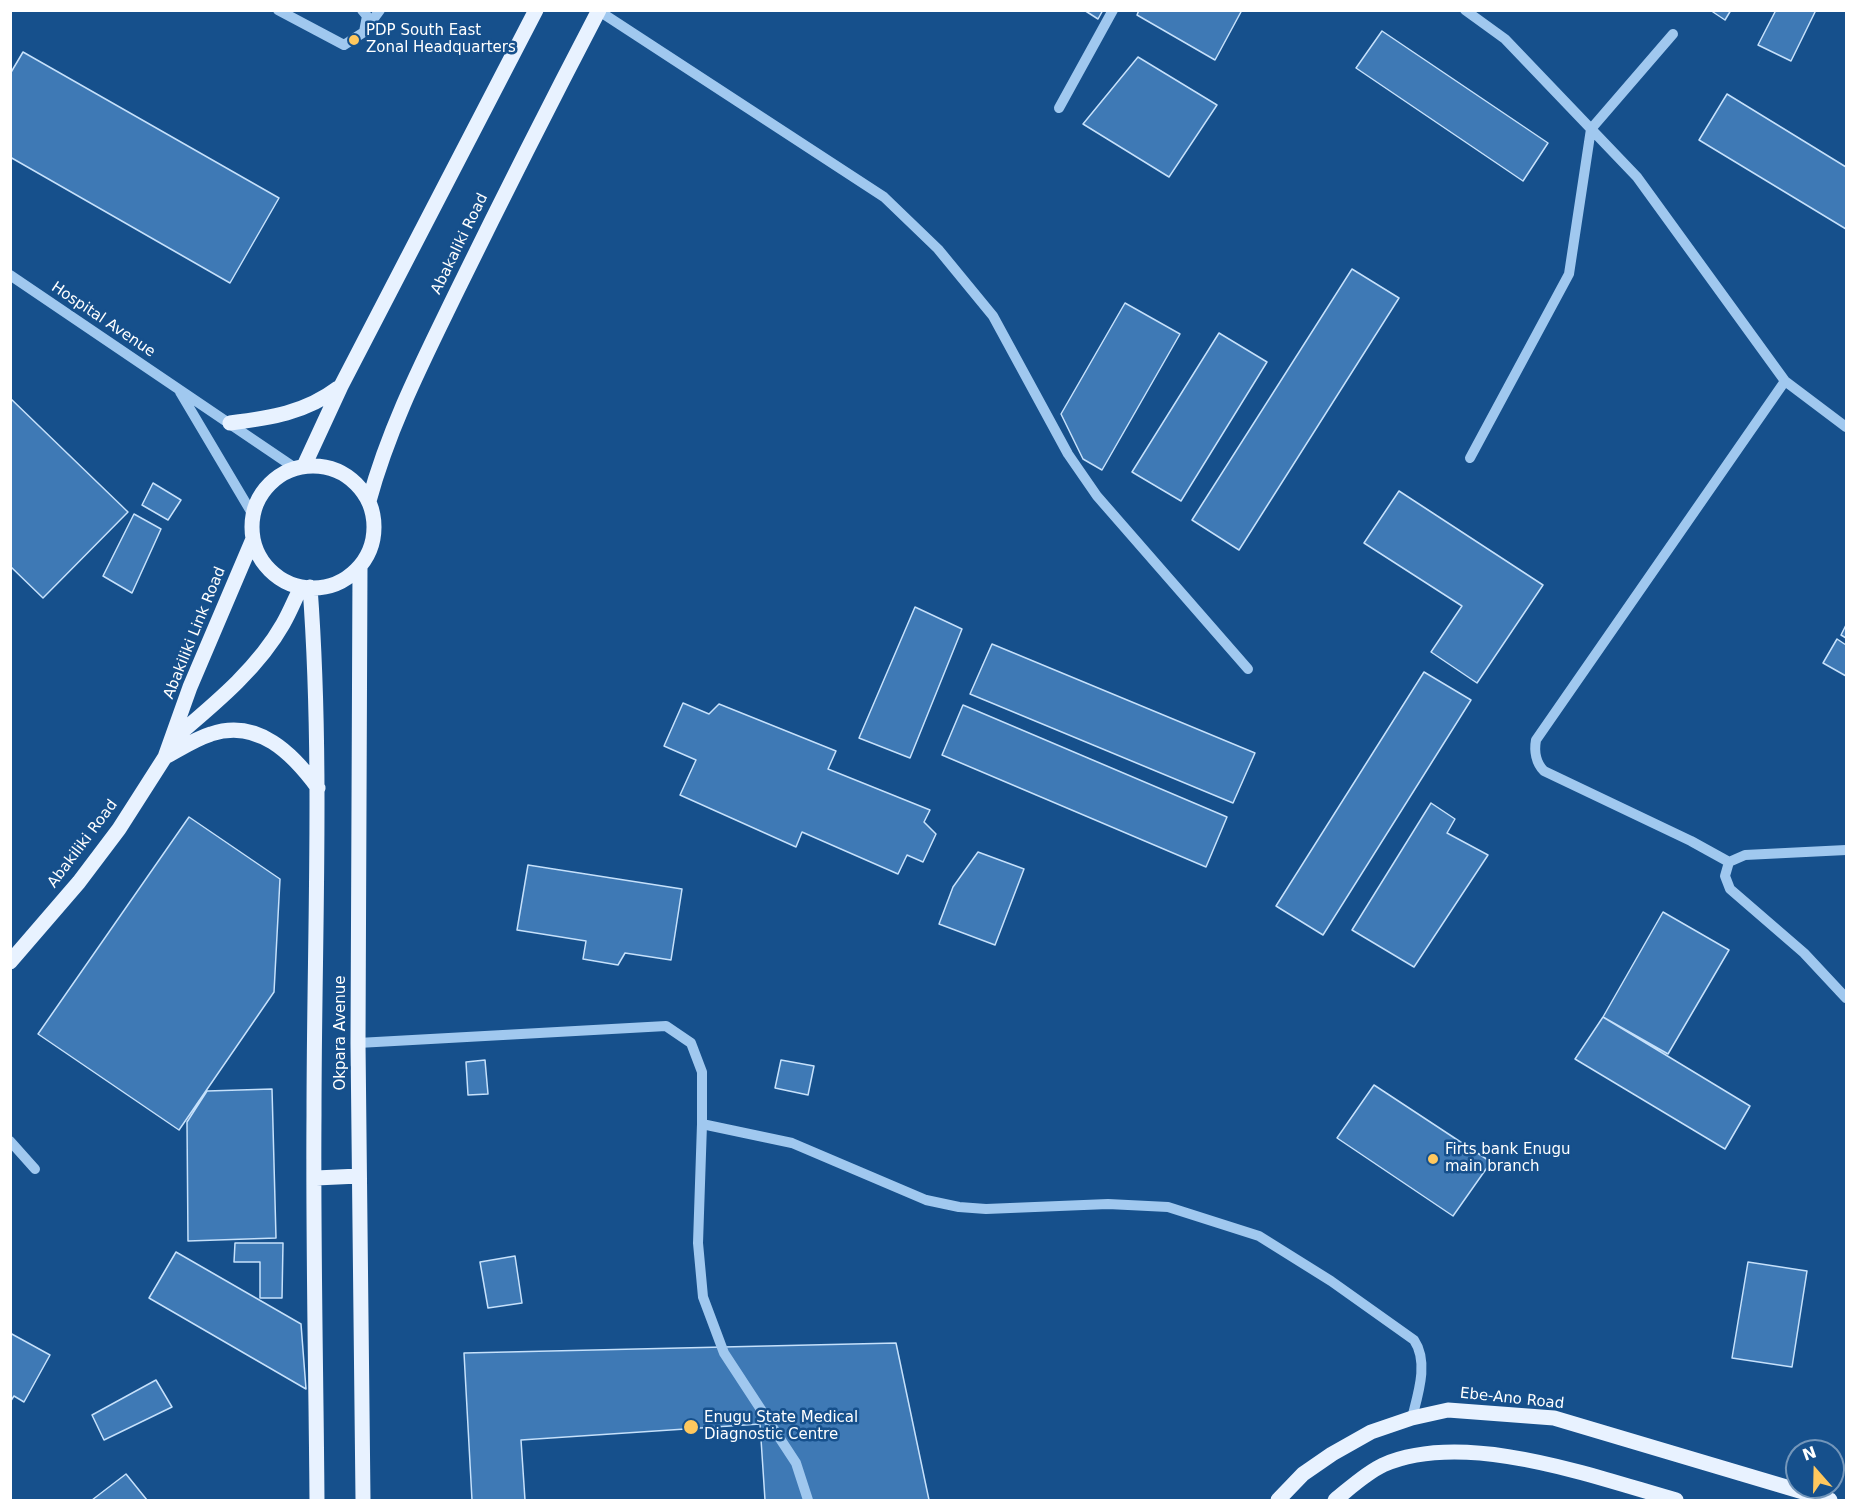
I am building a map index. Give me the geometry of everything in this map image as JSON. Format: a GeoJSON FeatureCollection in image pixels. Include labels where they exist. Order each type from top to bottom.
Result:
{"type":"FeatureCollection","features":[{"type":"Feature","properties":{"kind":"main road"},"geometry":{"type":"LineString","coordinates":[[300,467],[337,470],[356,483],[369,501],[374,520],[374,540],[360,566],[336,583],[305,587],[273,574],[260,559],[253,540],[253,515],[268,486],[300,467],[536,10]]}},
{"type":"Feature","properties":{"kind":"main road","name":"Abakaliki Road"},"geometry":{"type":"LineString","coordinates":[[369,501],[379,464],[408,392],[508,185],[598,10]]}},
{"type":"Feature","properties":{"kind":"main road"},"geometry":{"type":"LineString","coordinates":[[230,423],[295,413],[324,399],[341,386]]}},
{"type":"Feature","properties":{"kind":"main road","name":"Abakiliki Link Road"},"geometry":{"type":"LineString","coordinates":[[172,740],[190,687],[253,540]]}},
{"type":"Feature","properties":{"kind":"main road","name":"Okpara Avenue"},"geometry":{"type":"LineString","coordinates":[[360,566],[358,1043],[363,1500]]}},
{"type":"Feature","properties":{"kind":"main road"},"geometry":{"type":"LineString","coordinates":[[172,740],[218,702],[256,662],[283,625],[305,587]]}},
{"type":"Feature","properties":{"kind":"main road","name":"Okpara Avenue"},"geometry":{"type":"LineString","coordinates":[[305,587],[316,671],[318,788],[314,1118],[317,1500]]}},
{"type":"Feature","properties":{"kind":"main road"},"geometry":{"type":"LineString","coordinates":[[165,757],[211,734],[226,731],[246,733],[268,738],[280,745],[302,766],[318,788]]}},
{"type":"Feature","properties":{"kind":"main road","name":"Abakiliki Road"},"geometry":{"type":"LineString","coordinates":[[10,962],[65,899],[113,838],[165,757],[172,740]]}},
{"type":"Feature","properties":{"kind":"main road"},"geometry":{"type":"LineString","coordinates":[[316,1178],[359,1176]]}},
{"type":"Feature","properties":{"kind":"main road","name":"Ebe-Ano Road"},"geometry":{"type":"LineString","coordinates":[[1278,1500],[1303,1474],[1371,1432],[1412,1418],[1448,1410],[1554,1418],[1830,1500]]}},
{"type":"Feature","properties":{"kind":"main road"},"geometry":{"type":"LineString","coordinates":[[1335,1500],[1383,1465],[1416,1456],[1465,1451],[1546,1462],[1676,1500]]}},
{"type":"Feature","properties":{"kind":"street"},"geometry":{"type":"LineString","coordinates":[[278,10],[344,45],[364,32],[380,10]]}},
{"type":"Feature","properties":{"kind":"street"},"geometry":{"type":"LineString","coordinates":[[362,10],[367,16],[364,32]]}},
{"type":"Feature","properties":{"kind":"street"},"geometry":{"type":"LineString","coordinates":[[598,10],[884,197],[938,249],[993,316],[1068,454],[1097,496],[1248,669]]}},
{"type":"Feature","properties":{"kind":"street"},"geometry":{"type":"LineString","coordinates":[[1059,108],[1113,10]]}},
{"type":"Feature","properties":{"kind":"street"},"geometry":{"type":"LineString","coordinates":[[1465,10],[1505,39],[1637,177],[1785,381],[1846,427]]}},
{"type":"Feature","properties":{"kind":"street"},"geometry":{"type":"LineString","coordinates":[[1470,458],[1569,274],[1591,129],[1673,34]]}},
{"type":"Feature","properties":{"kind":"street","name":"Hospital Avenue"},"geometry":{"type":"LineString","coordinates":[[10,275],[178,389],[300,467]]}},
{"type":"Feature","properties":{"kind":"street"},"geometry":{"type":"LineString","coordinates":[[1729,862],[1691,841],[1544,771],[1534,747],[1536,740],[1785,381]]}},
{"type":"Feature","properties":{"kind":"street"},"geometry":{"type":"LineString","coordinates":[[178,389],[253,515]]}},
{"type":"Feature","properties":{"kind":"street"},"geometry":{"type":"LineString","coordinates":[[1729,862],[1745,855],[1846,850]]}},
{"type":"Feature","properties":{"kind":"street"},"geometry":{"type":"LineString","coordinates":[[1729,862],[1725,876],[1730,889],[1804,953],[1846,998]]}},
{"type":"Feature","properties":{"kind":"street"},"geometry":{"type":"LineString","coordinates":[[358,1043],[666,1026],[691,1042],[702,1072],[698,1243],[703,1297],[724,1353],[796,1463],[808,1500]]}},
{"type":"Feature","properties":{"kind":"street"},"geometry":{"type":"LineString","coordinates":[[702,1124],[792,1143],[926,1200],[959,1208],[1107,1204],[1168,1207],[1258,1236],[1331,1281],[1414,1340],[1420,1348],[1421,1369],[1412,1418]]}},
{"type":"Feature","properties":{"kind":"street"},"geometry":{"type":"LineString","coordinates":[[10,1141],[35,1169]]}},
{"type":"Feature","properties":{"kind":"building"},"geometry":{"type":"Polygon","coordinates":[[[1084,10],[1103,10],[1098,19],[1084,10]]]}},
{"type":"Feature","properties":{"kind":"building"},"geometry":{"type":"Polygon","coordinates":[[[1139,10],[1242,10],[1215,60],[1137,15],[1139,10]]]}},
{"type":"Feature","properties":{"kind":"building"},"geometry":{"type":"Polygon","coordinates":[[[1710,10],[1731,10],[1725,20],[1710,10]]]}},
{"type":"Feature","properties":{"kind":"building"},"geometry":{"type":"Polygon","coordinates":[[[1776,10],[1816,10],[1791,61],[1758,45],[1776,10]]]}},
{"type":"Feature","properties":{"kind":"building"},"geometry":{"type":"Polygon","coordinates":[[[1382,31],[1548,143],[1523,181],[1356,68],[1382,31]]]}},
{"type":"Feature","properties":{"kind":"building"},"geometry":{"type":"Polygon","coordinates":[[[23,52],[279,198],[230,283],[10,157],[10,74],[23,52]]]}},
{"type":"Feature","properties":{"kind":"building"},"geometry":{"type":"Polygon","coordinates":[[[1138,57],[1217,105],[1169,177],[1083,124],[1138,57]]]}},
{"type":"Feature","properties":{"kind":"building"},"geometry":{"type":"Polygon","coordinates":[[[1727,94],[1846,167],[1846,229],[1699,140],[1727,94]]]}},
{"type":"Feature","properties":{"kind":"building"},"geometry":{"type":"Polygon","coordinates":[[[1352,269],[1399,298],[1239,550],[1192,520],[1352,269]]]}},
{"type":"Feature","properties":{"kind":"building"},"geometry":{"type":"Polygon","coordinates":[[[1125,303],[1180,334],[1102,470],[1083,459],[1061,414],[1125,303]]]}},
{"type":"Feature","properties":{"kind":"building"},"geometry":{"type":"Polygon","coordinates":[[[1219,333],[1267,362],[1181,501],[1132,472],[1219,333]]]}},
{"type":"Feature","properties":{"kind":"building"},"geometry":{"type":"Polygon","coordinates":[[[10,398],[128,512],[43,598],[10,566],[10,398]]]}},
{"type":"Feature","properties":{"kind":"building"},"geometry":{"type":"Polygon","coordinates":[[[153,483],[181,500],[168,520],[142,505],[153,483]]]}},
{"type":"Feature","properties":{"kind":"building"},"geometry":{"type":"Polygon","coordinates":[[[1399,491],[1543,585],[1477,683],[1431,652],[1462,606],[1364,543],[1399,491]]]}},
{"type":"Feature","properties":{"kind":"building"},"geometry":{"type":"Polygon","coordinates":[[[134,514],[161,529],[132,593],[103,576],[134,514]]]}},
{"type":"Feature","properties":{"kind":"building"},"geometry":{"type":"Polygon","coordinates":[[[915,607],[962,629],[910,758],[859,738],[915,607]]]}},
{"type":"Feature","properties":{"kind":"building"},"geometry":{"type":"Polygon","coordinates":[[[1846,625],[1846,638],[1841,635],[1846,625]]]}},
{"type":"Feature","properties":{"kind":"building"},"geometry":{"type":"Polygon","coordinates":[[[1837,639],[1846,645],[1846,676],[1823,663],[1837,639]]]}},
{"type":"Feature","properties":{"kind":"building"},"geometry":{"type":"Polygon","coordinates":[[[992,644],[1255,753],[1233,803],[970,694],[992,644]]]}},
{"type":"Feature","properties":{"kind":"building"},"geometry":{"type":"Polygon","coordinates":[[[1424,672],[1471,700],[1323,935],[1276,906],[1424,672]]]}},
{"type":"Feature","properties":{"kind":"building"},"geometry":{"type":"Polygon","coordinates":[[[683,703],[709,714],[719,704],[836,751],[828,769],[930,810],[924,822],[936,834],[923,862],[907,855],[898,874],[802,832],[796,847],[680,795],[696,760],[664,746],[683,703]]]}},
{"type":"Feature","properties":{"kind":"building"},"geometry":{"type":"Polygon","coordinates":[[[963,705],[1227,817],[1206,867],[942,755],[963,705]]]}},
{"type":"Feature","properties":{"kind":"building"},"geometry":{"type":"Polygon","coordinates":[[[1431,803],[1455,819],[1447,833],[1488,855],[1414,967],[1352,930],[1431,803]]]}},
{"type":"Feature","properties":{"kind":"building"},"geometry":{"type":"Polygon","coordinates":[[[189,817],[280,879],[274,992],[179,1130],[38,1034],[189,817]]]}},
{"type":"Feature","properties":{"kind":"building"},"geometry":{"type":"Polygon","coordinates":[[[978,852],[1024,869],[995,945],[939,924],[953,887],[978,852]]]}},
{"type":"Feature","properties":{"kind":"building"},"geometry":{"type":"Polygon","coordinates":[[[528,865],[682,889],[671,960],[625,953],[618,965],[583,959],[586,941],[517,930],[528,865]]]}},
{"type":"Feature","properties":{"kind":"building"},"geometry":{"type":"Polygon","coordinates":[[[1663,912],[1729,950],[1668,1054],[1603,1017],[1663,912]]]}},
{"type":"Feature","properties":{"kind":"building"},"geometry":{"type":"Polygon","coordinates":[[[1603,1017],[1750,1106],[1725,1149],[1575,1059],[1603,1017]]]}},
{"type":"Feature","properties":{"kind":"building"},"geometry":{"type":"Polygon","coordinates":[[[485,1060],[488,1094],[468,1095],[466,1062],[485,1060]]]}},
{"type":"Feature","properties":{"kind":"building"},"geometry":{"type":"Polygon","coordinates":[[[781,1060],[814,1066],[808,1095],[775,1088],[781,1060]]]}},
{"type":"Feature","properties":{"kind":"building"},"geometry":{"type":"Polygon","coordinates":[[[1374,1085],[1491,1162],[1453,1216],[1337,1138],[1374,1085]]]}},
{"type":"Feature","properties":{"kind":"building"},"geometry":{"type":"Polygon","coordinates":[[[272,1089],[276,1238],[188,1241],[187,1122],[207,1091],[272,1089]]]}},
{"type":"Feature","properties":{"kind":"building"},"geometry":{"type":"Polygon","coordinates":[[[235,1243],[283,1243],[282,1298],[260,1298],[260,1262],[234,1262],[235,1243]]]}},
{"type":"Feature","properties":{"kind":"building"},"geometry":{"type":"Polygon","coordinates":[[[176,1252],[301,1324],[306,1389],[149,1298],[176,1252]]]}},
{"type":"Feature","properties":{"kind":"building"},"geometry":{"type":"Polygon","coordinates":[[[515,1256],[522,1303],[488,1308],[480,1262],[515,1256]]]}},
{"type":"Feature","properties":{"kind":"building"},"geometry":{"type":"Polygon","coordinates":[[[1748,1262],[1807,1271],[1792,1367],[1732,1358],[1748,1262]]]}},
{"type":"Feature","properties":{"kind":"building"},"geometry":{"type":"Polygon","coordinates":[[[10,1333],[50,1355],[24,1402],[14,1396],[10,1402],[10,1333]]]}},
{"type":"Feature","properties":{"kind":"building","name":"Enugu State Medical Diagnostic Centre"},"geometry":{"type":"Polygon","coordinates":[[[896,1343],[929,1500],[472,1500],[464,1353],[896,1343]]]}},
{"type":"Feature","properties":{"kind":"building"},"geometry":{"type":"Polygon","coordinates":[[[156,1380],[172,1407],[104,1440],[92,1415],[156,1380]]]}},
{"type":"Feature","properties":{"kind":"building"},"geometry":{"type":"Polygon","coordinates":[[[760,1424],[765,1500],[525,1500],[521,1440],[760,1424]]]}},
{"type":"Feature","properties":{"kind":"building"},"geometry":{"type":"Polygon","coordinates":[[[126,1474],[147,1500],[92,1500],[126,1474]]]}},
{"type":"Feature","properties":{"kind":"place","name":"PDP South East Zonal Headquarters"},"geometry":{"type":"Point","coordinates":[354,40]}},
{"type":"Feature","properties":{"kind":"place","name":"Firts bank Enugu main branch"},"geometry":{"type":"Point","coordinates":[1433,1159]}},
{"type":"Feature","properties":{"kind":"place","name":"Enugu State Medical Diagnostic Centre"},"geometry":{"type":"Point","coordinates":[691,1427]}}]}
